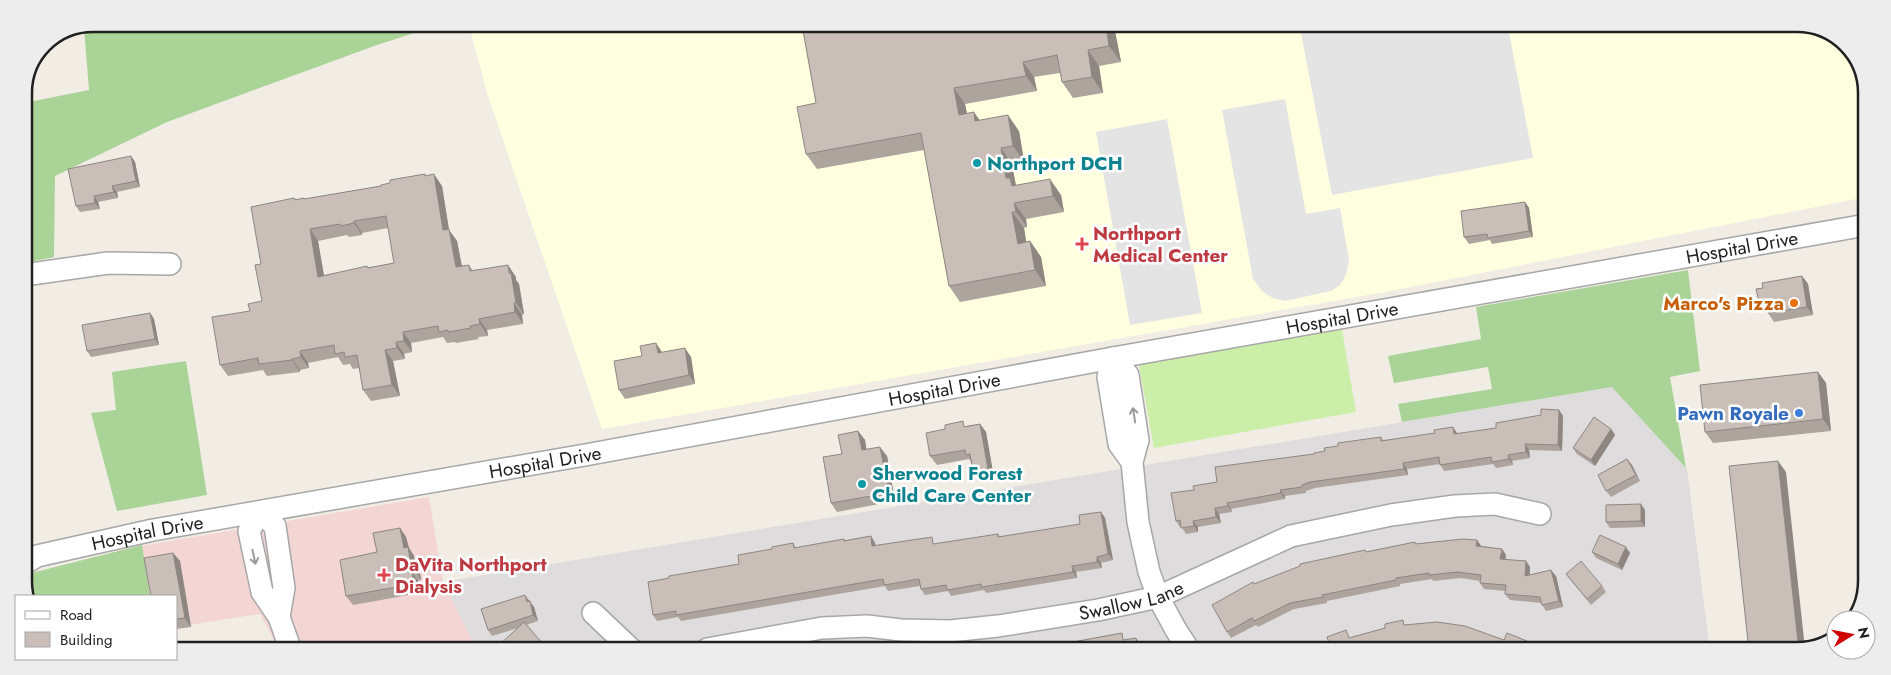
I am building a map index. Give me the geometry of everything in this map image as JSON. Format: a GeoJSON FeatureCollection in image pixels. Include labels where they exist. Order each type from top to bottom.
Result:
{"type":"FeatureCollection","features":[{"type":"Feature","properties":{"kind":"street","name":"Hospital Drive"},"geometry":{"type":"LineString","coordinates":[[33,558],[153,530],[1858,226]]}},
{"type":"Feature","properties":{"kind":"street"},"geometry":{"type":"LineString","coordinates":[[33,274],[108,263],[170,264]]}},
{"type":"Feature","properties":{"kind":"street"},"geometry":{"type":"LineString","coordinates":[[1113,358],[1108,377],[1119,444],[1132,462],[1138,522],[1149,572],[1158,597],[1184,642]]}},
{"type":"Feature","properties":{"kind":"street","name":"Swallow Lane"},"geometry":{"type":"LineString","coordinates":[[746,642],[822,628],[867,626],[903,640],[950,631],[998,626],[1098,610],[1158,597],[1291,536],[1391,515],[1455,506],[1495,504],[1540,514]]}},
{"type":"Feature","properties":{"kind":"street"},"geometry":{"type":"LineString","coordinates":[[260,512],[275,526],[284,588],[279,617],[288,642]]}},
{"type":"Feature","properties":{"kind":"street"},"geometry":{"type":"LineString","coordinates":[[593,613],[624,642]]}},
{"type":"Feature","properties":{"kind":"shaded area","name":"Northport Medical Center"},"geometry":{"type":"Polygon","coordinates":[[[471,33],[1798,33],[1817,36],[1835,45],[1846,56],[1854,70],[1858,90],[1858,199],[1385,292],[602,429],[488,96],[471,33]]]}},
{"type":"Feature","properties":{"kind":"shaded area"},"geometry":{"type":"Polygon","coordinates":[[[1301,33],[1509,33],[1533,158],[1332,195],[1301,33]]]}},
{"type":"Feature","properties":{"kind":"shaded area"},"geometry":{"type":"Polygon","coordinates":[[[1285,99],[1306,214],[1340,208],[1349,260],[1346,275],[1340,285],[1331,291],[1285,301],[1273,298],[1263,292],[1253,279],[1222,110],[1285,99]]]}},
{"type":"Feature","properties":{"kind":"shaded area"},"geometry":{"type":"Polygon","coordinates":[[[1167,119],[1202,313],[1130,325],[1096,132],[1167,119]]]}},
{"type":"Feature","properties":{"kind":"shaded area"},"geometry":{"type":"Polygon","coordinates":[[[1613,387],[1687,469],[1709,642],[473,642],[443,582],[1613,387]]]}},
{"type":"Feature","properties":{"kind":"shaded area"},"geometry":{"type":"Polygon","coordinates":[[[429,497],[443,582],[473,642],[275,642],[260,614],[178,627],[178,595],[34,595],[33,573],[140,546],[429,497]]]}},
{"type":"Feature","properties":{"kind":"green space"},"geometry":{"type":"Polygon","coordinates":[[[414,33],[167,122],[55,176],[54,257],[33,261],[33,101],[89,90],[84,34],[414,33]]]}},
{"type":"Feature","properties":{"kind":"green space"},"geometry":{"type":"Polygon","coordinates":[[[1688,270],[1700,371],[1670,377],[1686,468],[1612,387],[1402,422],[1398,404],[1492,389],[1488,367],[1394,383],[1388,356],[1481,339],[1476,307],[1688,270]]]}},
{"type":"Feature","properties":{"kind":"green space"},"geometry":{"type":"Polygon","coordinates":[[[1340,318],[1356,412],[1154,448],[1137,354],[1340,318]]]}},
{"type":"Feature","properties":{"kind":"green space"},"geometry":{"type":"Polygon","coordinates":[[[186,361],[207,495],[117,511],[91,413],[116,410],[112,372],[186,361]]]}},
{"type":"Feature","properties":{"kind":"green space"},"geometry":{"type":"Polygon","coordinates":[[[142,545],[150,595],[34,595],[33,573],[142,545]]]}},
{"type":"Feature","properties":{"kind":"building","name":"Northport DCH"},"geometry":{"type":"Polygon","coordinates":[[[803,33],[1107,33],[1109,46],[1088,50],[1092,77],[1062,82],[1057,55],[1023,62],[1026,76],[954,88],[959,115],[974,112],[975,121],[1008,115],[1013,146],[1001,148],[1006,178],[1010,178],[1012,186],[1050,179],[1053,196],[1014,203],[1016,212],[1012,212],[1018,244],[1030,241],[1035,270],[949,286],[921,133],[806,154],[797,107],[816,103],[803,33]]]}},
{"type":"Feature","properties":{"kind":"building"},"geometry":{"type":"Polygon","coordinates":[[[131,156],[136,181],[112,186],[114,192],[94,196],[95,203],[76,206],[68,169],[131,156]]]}},
{"type":"Feature","properties":{"kind":"building"},"geometry":{"type":"Polygon","coordinates":[[[434,174],[443,230],[449,229],[456,267],[469,265],[470,271],[508,265],[516,303],[514,303],[515,312],[479,319],[480,324],[470,326],[471,328],[439,332],[438,326],[403,332],[404,341],[396,342],[397,348],[385,350],[392,385],[363,390],[357,355],[345,357],[344,352],[335,354],[334,345],[300,351],[301,357],[292,360],[259,364],[258,358],[220,365],[212,317],[250,311],[248,304],[262,301],[255,265],[261,264],[251,207],[294,198],[295,200],[304,199],[381,186],[390,183],[390,180],[434,174]],[[386,216],[354,221],[354,223],[341,226],[340,224],[310,229],[318,277],[367,266],[368,268],[394,263],[386,216]]]}},
{"type":"Feature","properties":{"kind":"building"},"geometry":{"type":"Polygon","coordinates":[[[1525,202],[1529,231],[1488,238],[1487,234],[1464,237],[1461,211],[1525,202]]]}},
{"type":"Feature","properties":{"kind":"building"},"geometry":{"type":"Polygon","coordinates":[[[1802,276],[1807,307],[1768,313],[1766,301],[1759,302],[1756,289],[1763,288],[1762,283],[1802,276]]]}},
{"type":"Feature","properties":{"kind":"building"},"geometry":{"type":"Polygon","coordinates":[[[150,313],[155,339],[87,351],[82,325],[150,313]]]}},
{"type":"Feature","properties":{"kind":"building"},"geometry":{"type":"Polygon","coordinates":[[[656,343],[658,353],[685,348],[689,375],[619,390],[614,361],[642,356],[640,346],[656,343]]]}},
{"type":"Feature","properties":{"kind":"building"},"geometry":{"type":"Polygon","coordinates":[[[1818,372],[1823,419],[1705,432],[1700,385],[1818,372]]]}},
{"type":"Feature","properties":{"kind":"building"},"geometry":{"type":"Polygon","coordinates":[[[1541,409],[1559,410],[1558,445],[1525,444],[1526,452],[1508,455],[1509,459],[1492,462],[1491,457],[1440,465],[1439,457],[1403,463],[1404,469],[1310,482],[1302,485],[1302,487],[1280,490],[1281,493],[1227,503],[1228,506],[1215,508],[1216,517],[1193,521],[1194,526],[1181,528],[1180,520],[1176,521],[1171,493],[1194,490],[1193,486],[1217,482],[1215,467],[1314,454],[1325,451],[1324,448],[1338,446],[1338,443],[1381,437],[1381,441],[1435,433],[1434,430],[1453,427],[1454,434],[1496,428],[1496,423],[1541,415],[1541,409]]]}},
{"type":"Feature","properties":{"kind":"building"},"geometry":{"type":"Polygon","coordinates":[[[1594,417],[1611,429],[1591,460],[1573,448],[1594,417]]]}},
{"type":"Feature","properties":{"kind":"building"},"geometry":{"type":"Polygon","coordinates":[[[963,421],[964,427],[980,424],[988,469],[973,471],[970,454],[966,455],[965,450],[930,456],[926,433],[945,429],[945,425],[963,421]]]}},
{"type":"Feature","properties":{"kind":"building","name":"Sherwood Forest Child Care Center"},"geometry":{"type":"Polygon","coordinates":[[[858,431],[862,450],[880,447],[889,493],[831,503],[823,457],[842,454],[838,435],[858,431]]]}},
{"type":"Feature","properties":{"kind":"building"},"geometry":{"type":"Polygon","coordinates":[[[1627,459],[1636,475],[1606,491],[1598,475],[1627,459]]]}},
{"type":"Feature","properties":{"kind":"building"},"geometry":{"type":"Polygon","coordinates":[[[1778,461],[1798,642],[1748,642],[1729,466],[1778,461]]]}},
{"type":"Feature","properties":{"kind":"building"},"geometry":{"type":"Polygon","coordinates":[[[1641,504],[1641,521],[1606,522],[1606,505],[1641,504]]]}},
{"type":"Feature","properties":{"kind":"building"},"geometry":{"type":"Polygon","coordinates":[[[1101,512],[1108,554],[1097,557],[1097,562],[1072,566],[1073,572],[982,587],[981,584],[947,590],[946,585],[921,589],[919,579],[884,585],[883,579],[676,615],[676,611],[653,615],[648,582],[669,578],[669,576],[739,564],[738,555],[772,549],[772,547],[793,543],[794,548],[871,536],[872,546],[932,537],[933,544],[998,534],[998,537],[1080,524],[1079,515],[1101,512]]]}},
{"type":"Feature","properties":{"kind":"building","name":"DaVita Northport Dialysis"},"geometry":{"type":"Polygon","coordinates":[[[400,528],[404,548],[408,547],[410,559],[413,558],[415,571],[412,572],[414,584],[346,596],[340,560],[377,552],[373,533],[400,528]]]}},
{"type":"Feature","properties":{"kind":"building"},"geometry":{"type":"Polygon","coordinates":[[[1600,535],[1626,547],[1618,564],[1592,552],[1600,535]]]}},
{"type":"Feature","properties":{"kind":"building"},"geometry":{"type":"Polygon","coordinates":[[[1463,539],[1477,540],[1476,546],[1502,549],[1500,559],[1526,561],[1525,576],[1551,570],[1559,601],[1542,605],[1540,597],[1505,594],[1506,585],[1480,583],[1481,575],[1457,572],[1429,575],[1429,573],[1396,578],[1396,580],[1290,603],[1254,621],[1252,618],[1227,632],[1212,605],[1253,582],[1254,584],[1300,566],[1300,564],[1365,550],[1366,552],[1415,542],[1415,544],[1463,539]]]}},
{"type":"Feature","properties":{"kind":"building"},"geometry":{"type":"Polygon","coordinates":[[[173,553],[185,618],[178,619],[178,595],[151,595],[144,558],[173,553]]]}},
{"type":"Feature","properties":{"kind":"building"},"geometry":{"type":"Polygon","coordinates":[[[1581,561],[1602,586],[1587,599],[1566,574],[1581,561]]]}},
{"type":"Feature","properties":{"kind":"building"},"geometry":{"type":"Polygon","coordinates":[[[525,595],[527,602],[530,601],[533,615],[488,630],[481,609],[525,595]]]}},
{"type":"Feature","properties":{"kind":"building"},"geometry":{"type":"Polygon","coordinates":[[[1403,620],[1404,625],[1437,622],[1465,626],[1504,640],[1507,633],[1527,641],[1329,642],[1327,637],[1346,630],[1349,638],[1385,628],[1385,624],[1403,620]]]}},
{"type":"Feature","properties":{"kind":"building"},"geometry":{"type":"Polygon","coordinates":[[[524,622],[541,642],[502,642],[524,622]]]}},
{"type":"Feature","properties":{"kind":"building"},"geometry":{"type":"Polygon","coordinates":[[[1122,633],[1123,640],[1136,638],[1137,642],[1073,642],[1122,633]]]}},
{"type":"Feature","properties":{"kind":"place","name":"Northport DCH"},"geometry":{"type":"Point","coordinates":[977,163]}},
{"type":"Feature","properties":{"kind":"place","name":"Northport Medical Center"},"geometry":{"type":"Point","coordinates":[1082,244]}},
{"type":"Feature","properties":{"kind":"place","name":"Marco's Pizza"},"geometry":{"type":"Point","coordinates":[1794,303]}},
{"type":"Feature","properties":{"kind":"place","name":"Pawn Royale"},"geometry":{"type":"Point","coordinates":[1799,413]}},
{"type":"Feature","properties":{"kind":"place","name":"Sherwood Forest Child Care Center"},"geometry":{"type":"Point","coordinates":[862,484]}},
{"type":"Feature","properties":{"kind":"place","name":"DaVita Northport Dialysis"},"geometry":{"type":"Point","coordinates":[384,575]}}]}
